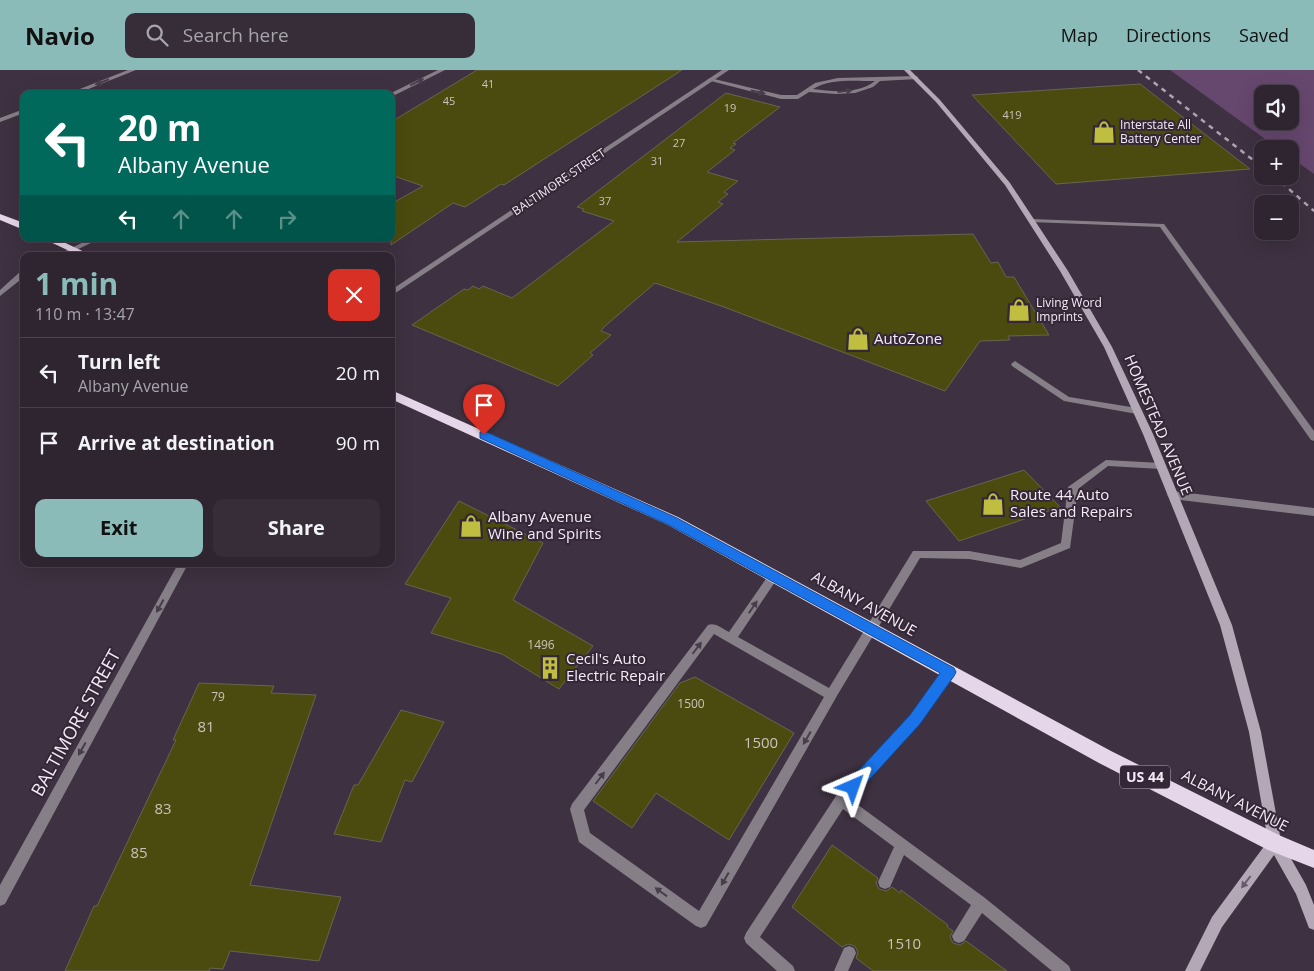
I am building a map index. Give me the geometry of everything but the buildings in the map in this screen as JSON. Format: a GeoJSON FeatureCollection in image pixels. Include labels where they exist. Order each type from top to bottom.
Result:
{"type":"FeatureCollection","features":[{"type":"Feature","properties":{"kind":"highway"},"geometry":{"type":"LineString","coordinates":[[0,217],[20,226]]}},
{"type":"Feature","properties":{"kind":"highway"},"geometry":{"type":"LineString","coordinates":[[56,242],[78,252]]}},
{"type":"Feature","properties":{"kind":"highway","name":"ALBANY AVENUE"},"geometry":{"type":"LineString","coordinates":[[395,396],[673,522],[1105,757],[1275,843],[1314,859]]}},
{"type":"Feature","properties":{"kind":"main road","name":"HOMESTEAD AVENUE"},"geometry":{"type":"LineString","coordinates":[[907,70],[938,100],[1002,176],[1032,221],[1108,347],[1161,466],[1226,625],[1255,732],[1275,843],[1301,890],[1314,922]]}},
{"type":"Feature","properties":{"kind":"main road"},"geometry":{"type":"LineString","coordinates":[[1192,971],[1217,922],[1275,843]]}},
{"type":"Feature","properties":{"kind":"street"},"geometry":{"type":"LineString","coordinates":[[80,90],[133,70]]}},
{"type":"Feature","properties":{"kind":"street"},"geometry":{"type":"LineString","coordinates":[[395,93],[442,70]]}},
{"type":"Feature","properties":{"kind":"street","name":"BALTIMORE STREET"},"geometry":{"type":"LineString","coordinates":[[395,291],[726,70]]}},
{"type":"Feature","properties":{"kind":"street"},"geometry":{"type":"LineString","coordinates":[[710,80],[781,97],[798,97],[817,84],[838,80],[878,81],[916,78]]}},
{"type":"Feature","properties":{"kind":"street"},"geometry":{"type":"LineString","coordinates":[[809,90],[828,93],[871,88],[878,81]]}},
{"type":"Feature","properties":{"kind":"street"},"geometry":{"type":"LineString","coordinates":[[0,120],[20,112]]}},
{"type":"Feature","properties":{"kind":"street"},"geometry":{"type":"LineString","coordinates":[[1032,221],[1162,226],[1314,438]]}},
{"type":"Feature","properties":{"kind":"street"},"geometry":{"type":"LineString","coordinates":[[68,252],[89,242]]}},
{"type":"Feature","properties":{"kind":"street"},"geometry":{"type":"LineString","coordinates":[[0,294],[20,276]]}},
{"type":"Feature","properties":{"kind":"street"},"geometry":{"type":"LineString","coordinates":[[1015,364],[1067,399],[1137,411]]}},
{"type":"Feature","properties":{"kind":"street"},"geometry":{"type":"LineString","coordinates":[[832,696],[712,628],[576,809],[584,837],[701,921],[832,696],[870,628],[916,554],[970,555],[1021,564],[1066,545],[1073,487],[1106,463],[1161,466]]}},
{"type":"Feature","properties":{"kind":"street"},"geometry":{"type":"LineString","coordinates":[[1172,495],[1314,512]]}},
{"type":"Feature","properties":{"kind":"street","name":"BALTIMORE STREET"},"geometry":{"type":"LineString","coordinates":[[0,899],[181,567]]}},
{"type":"Feature","properties":{"kind":"street"},"geometry":{"type":"LineString","coordinates":[[731,639],[774,576]]}},
{"type":"Feature","properties":{"kind":"street"},"geometry":{"type":"LineString","coordinates":[[788,971],[751,938],[841,800],[915,719],[949,672]]}},
{"type":"Feature","properties":{"kind":"street"},"geometry":{"type":"LineString","coordinates":[[841,800],[980,903],[1064,971]]}},
{"type":"Feature","properties":{"kind":"street"},"geometry":{"type":"LineString","coordinates":[[885,882],[902,845]]}},
{"type":"Feature","properties":{"kind":"street"},"geometry":{"type":"LineString","coordinates":[[959,936],[980,903]]}},
{"type":"Feature","properties":{"kind":"street"},"geometry":{"type":"LineString","coordinates":[[841,971],[850,952]]}},
{"type":"Feature","properties":{"kind":"shaded area"},"geometry":{"type":"Polygon","coordinates":[[[1170,70],[1314,70],[1314,174],[1299,163],[1299,140],[1267,140],[1170,70]]]}},
{"type":"Feature","properties":{"kind":"railway"},"geometry":{"type":"LineString","coordinates":[[1138,70],[1254,161]]}},
{"type":"Feature","properties":{"kind":"railway"},"geometry":{"type":"LineString","coordinates":[[1284,185],[1314,211]]}},
{"type":"Feature","properties":{"kind":"place","name":"Interstate All Battery Center"},"geometry":{"type":"Point","coordinates":[1104,132]}},
{"type":"Feature","properties":{"kind":"place","name":"Living Word Imprints"},"geometry":{"type":"Point","coordinates":[1019,310]}},
{"type":"Feature","properties":{"kind":"place","name":"AutoZone"},"geometry":{"type":"Point","coordinates":[858,339]}},
{"type":"Feature","properties":{"kind":"place","name":"Route 44 Auto Sales and Repairs"},"geometry":{"type":"Point","coordinates":[993,504]}},
{"type":"Feature","properties":{"kind":"place","name":"Albany Avenue Wine and Spirits"},"geometry":{"type":"Point","coordinates":[471,526]}},
{"type":"Feature","properties":{"kind":"place","name":"Cecil's Auto Electric Repair"},"geometry":{"type":"Point","coordinates":[550,668]}},
{"type":"Feature","properties":{"kind":"route"},"geometry":{"type":"LineString","coordinates":[[484,435],[673,522],[949,672],[915,719],[853,787]]}}]}
